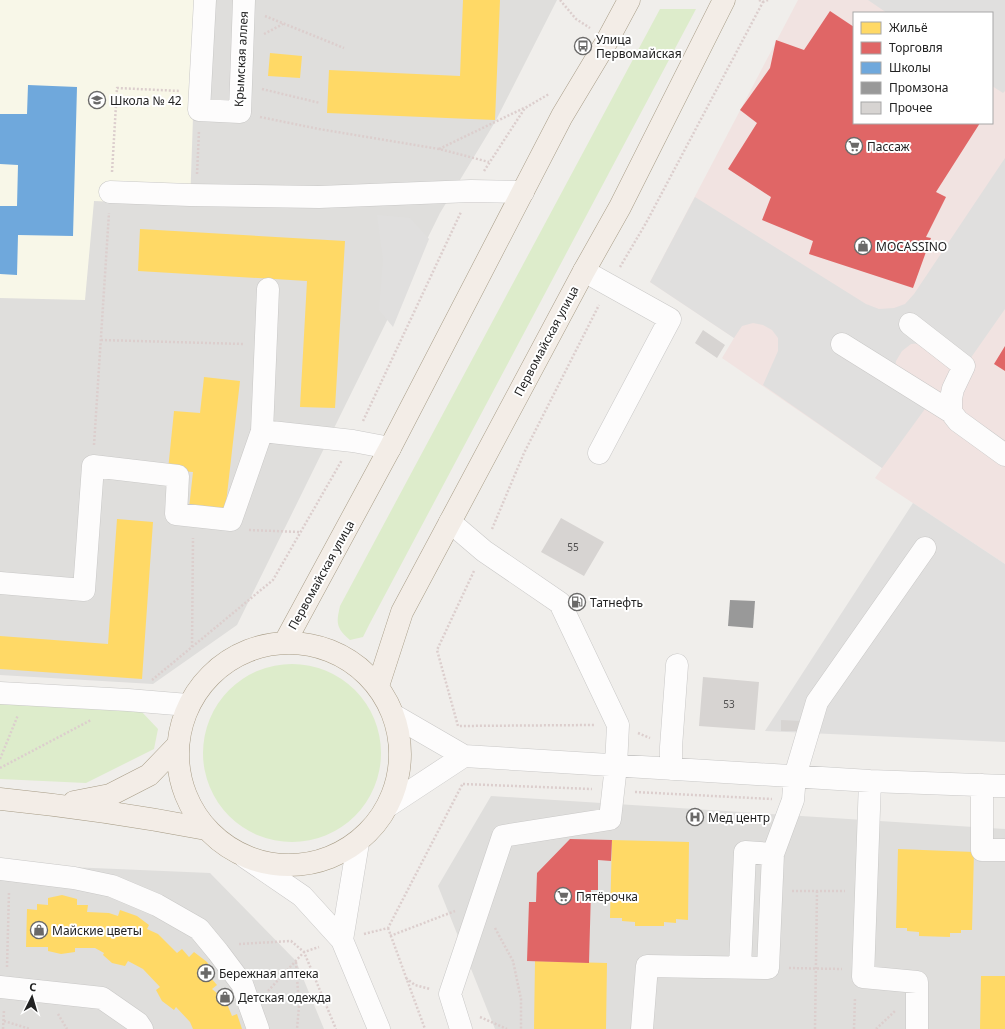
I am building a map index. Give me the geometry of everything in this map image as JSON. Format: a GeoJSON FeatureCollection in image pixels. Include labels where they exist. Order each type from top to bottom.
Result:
{"type":"FeatureCollection","features":[{"type":"Feature","properties":{"kind":"main road","name":"Первомайская улица"},"geometry":{"type":"LineString","coordinates":[[285,642],[390,448],[562,116],[629,0]]}},
{"type":"Feature","properties":{"kind":"main road","name":"Первомайская улица"},"geometry":{"type":"LineString","coordinates":[[378,686],[402,612],[584,271],[620,207],[724,0]]}},
{"type":"Feature","properties":{"kind":"main road"},"geometry":{"type":"LineString","coordinates":[[285,642],[317,645],[350,660],[378,686],[395,716],[400,739],[401,762],[397,785],[388,806],[375,826],[358,842],[336,855],[312,863],[292,866],[271,864],[246,857],[224,845],[206,829],[191,807],[180,782],[177,746],[181,725],[188,706],[208,677],[224,663],[242,652],[263,645],[285,642]]}},
{"type":"Feature","properties":{"kind":"main road"},"geometry":{"type":"LineString","coordinates":[[56,805],[110,795],[149,775],[177,746]]}},
{"type":"Feature","properties":{"kind":"main road"},"geometry":{"type":"LineString","coordinates":[[0,799],[56,805],[159,820],[206,829]]}},
{"type":"Feature","properties":{"kind":"street"},"geometry":{"type":"LineString","coordinates":[[200,101],[205,0]]}},
{"type":"Feature","properties":{"kind":"street","name":"Крымская аллея"},"geometry":{"type":"LineString","coordinates":[[200,101],[240,112],[244,4]]}},
{"type":"Feature","properties":{"kind":"street"},"geometry":{"type":"LineString","coordinates":[[110,192],[319,197],[471,192],[523,192]]}},
{"type":"Feature","properties":{"kind":"street"},"geometry":{"type":"LineString","coordinates":[[584,271],[610,284],[670,319],[599,453]]}},
{"type":"Feature","properties":{"kind":"street"},"geometry":{"type":"LineString","coordinates":[[0,583],[84,590],[93,466],[178,476],[176,514],[231,520],[262,431],[268,289]]}},
{"type":"Feature","properties":{"kind":"street"},"geometry":{"type":"LineString","coordinates":[[910,324],[964,366],[952,389],[952,412]]}},
{"type":"Feature","properties":{"kind":"street"},"geometry":{"type":"LineString","coordinates":[[842,344],[952,412],[958,421],[1005,455]]}},
{"type":"Feature","properties":{"kind":"street"},"geometry":{"type":"LineString","coordinates":[[262,431],[353,441],[390,448]]}},
{"type":"Feature","properties":{"kind":"street"},"geometry":{"type":"LineString","coordinates":[[450,522],[484,551],[560,603],[618,725],[616,766],[610,819],[503,836],[450,994],[461,1029]]}},
{"type":"Feature","properties":{"kind":"street"},"geometry":{"type":"LineString","coordinates":[[642,1029],[647,966],[768,968],[773,854],[793,800],[796,776],[817,702],[925,548]]}},
{"type":"Feature","properties":{"kind":"street"},"geometry":{"type":"LineString","coordinates":[[671,769],[671,747],[677,665]]}},
{"type":"Feature","properties":{"kind":"street"},"geometry":{"type":"LineString","coordinates":[[0,693],[128,700],[188,706]]}},
{"type":"Feature","properties":{"kind":"street"},"geometry":{"type":"LineString","coordinates":[[395,716],[464,756],[870,781],[1005,786]]}},
{"type":"Feature","properties":{"kind":"street"},"geometry":{"type":"LineString","coordinates":[[388,806],[464,756]]}},
{"type":"Feature","properties":{"kind":"street"},"geometry":{"type":"LineString","coordinates":[[870,781],[866,892],[859,970],[863,977],[917,982],[917,1029]]}},
{"type":"Feature","properties":{"kind":"street"},"geometry":{"type":"LineString","coordinates":[[982,785],[982,850],[1005,850]]}},
{"type":"Feature","properties":{"kind":"street"},"geometry":{"type":"LineString","coordinates":[[342,940],[358,842]]}},
{"type":"Feature","properties":{"kind":"street"},"geometry":{"type":"LineString","coordinates":[[740,967],[745,852],[773,854]]}},
{"type":"Feature","properties":{"kind":"street"},"geometry":{"type":"LineString","coordinates":[[246,857],[302,896],[342,940],[379,1029]]}},
{"type":"Feature","properties":{"kind":"street"},"geometry":{"type":"LineString","coordinates":[[5,870],[74,878],[112,886],[157,906],[193,926],[199,930],[218,952],[242,984],[258,1029]]}},
{"type":"Feature","properties":{"kind":"street"},"geometry":{"type":"LineString","coordinates":[[3,987],[102,998],[138,1023],[142,1029]]}},
{"type":"Feature","properties":{"kind":"path"},"geometry":{"type":"LineString","coordinates":[[560,0],[576,19],[594,31]]}},
{"type":"Feature","properties":{"kind":"path"},"geometry":{"type":"LineString","coordinates":[[759,0],[768,0]]}},
{"type":"Feature","properties":{"kind":"path"},"geometry":{"type":"LineString","coordinates":[[426,1029],[388,928],[462,784],[464,756],[458,726],[437,650],[484,551],[524,453],[610,284],[646,223],[764,1]]}},
{"type":"Feature","properties":{"kind":"path"},"geometry":{"type":"LineString","coordinates":[[244,4],[344,48]]}},
{"type":"Feature","properties":{"kind":"path"},"geometry":{"type":"LineString","coordinates":[[241,83],[320,103]]}},
{"type":"Feature","properties":{"kind":"path"},"geometry":{"type":"LineString","coordinates":[[93,466],[117,88],[200,101],[196,195]]}},
{"type":"Feature","properties":{"kind":"path"},"geometry":{"type":"LineString","coordinates":[[439,150],[525,108],[552,92]]}},
{"type":"Feature","properties":{"kind":"path"},"geometry":{"type":"LineString","coordinates":[[128,700],[272,580],[353,441],[471,192],[525,108]]}},
{"type":"Feature","properties":{"kind":"path"},"geometry":{"type":"LineString","coordinates":[[240,112],[319,129],[439,150],[489,162]]}},
{"type":"Feature","properties":{"kind":"path"},"geometry":{"type":"LineString","coordinates":[[101,340],[266,344]]}},
{"type":"Feature","properties":{"kind":"path"},"geometry":{"type":"LineString","coordinates":[[247,530],[300,532]]}},
{"type":"Feature","properties":{"kind":"path"},"geometry":{"type":"LineString","coordinates":[[192,647],[193,536]]}},
{"type":"Feature","properties":{"kind":"path"},"geometry":{"type":"LineString","coordinates":[[0,759],[26,695]]}},
{"type":"Feature","properties":{"kind":"path"},"geometry":{"type":"LineString","coordinates":[[0,768],[94,718]]}},
{"type":"Feature","properties":{"kind":"path"},"geometry":{"type":"LineString","coordinates":[[458,726],[618,725],[671,747]]}},
{"type":"Feature","properties":{"kind":"path"},"geometry":{"type":"LineString","coordinates":[[3,1029],[5,870]]}},
{"type":"Feature","properties":{"kind":"path"},"geometry":{"type":"LineString","coordinates":[[771,891],[866,892]]}},
{"type":"Feature","properties":{"kind":"path"},"geometry":{"type":"LineString","coordinates":[[815,1029],[817,891]]}},
{"type":"Feature","properties":{"kind":"path"},"geometry":{"type":"LineString","coordinates":[[390,936],[481,902],[513,961],[521,999],[521,1029]]}},
{"type":"Feature","properties":{"kind":"path"},"geometry":{"type":"LineString","coordinates":[[251,1008],[304,952],[388,928]]}},
{"type":"Feature","properties":{"kind":"path"},"geometry":{"type":"LineString","coordinates":[[234,944],[292,941],[304,952],[336,1029]]}},
{"type":"Feature","properties":{"kind":"path"},"geometry":{"type":"LineString","coordinates":[[296,961],[299,1006],[297,1029]]}},
{"type":"Feature","properties":{"kind":"path"},"geometry":{"type":"LineString","coordinates":[[768,968],[859,970],[854,1029]]}},
{"type":"Feature","properties":{"kind":"path"},"geometry":{"type":"LineString","coordinates":[[406,978],[415,985],[450,994]]}},
{"type":"Feature","properties":{"kind":"path"},"geometry":{"type":"LineString","coordinates":[[4,1020],[30,1029]]}},
{"type":"Feature","properties":{"kind":"shaded area"},"geometry":{"type":"Polygon","coordinates":[[[0,0],[557,0],[495,122],[440,213],[237,625],[153,684],[0,675],[0,0]]]}},
{"type":"Feature","properties":{"kind":"shaded area","name":"Школа № 42"},"geometry":{"type":"Polygon","coordinates":[[[0,0],[197,0],[190,205],[94,201],[85,300],[0,298],[0,0]]]}},
{"type":"Feature","properties":{"kind":"shaded area"},"geometry":{"type":"Polygon","coordinates":[[[798,0],[1005,0],[1005,564],[875,478],[882,468],[722,358],[734,338],[650,282],[798,0]]]}},
{"type":"Feature","properties":{"kind":"shaded area"},"geometry":{"type":"Polygon","coordinates":[[[868,0],[1005,0],[1005,91],[1003,93],[993,87],[993,12],[886,12],[868,0]]]}},
{"type":"Feature","properties":{"kind":"shaded area"},"geometry":{"type":"Polygon","coordinates":[[[1005,158],[1005,309],[963,369],[924,343],[911,344],[902,351],[896,361],[895,370],[930,402],[882,468],[763,385],[778,351],[778,338],[772,330],[763,325],[753,323],[742,326],[734,338],[650,282],[695,197],[866,304],[879,309],[894,308],[905,304],[914,294],[1005,158]]]}},
{"type":"Feature","properties":{"kind":"shaded area"},"geometry":{"type":"Polygon","coordinates":[[[377,215],[410,218],[429,239],[393,327],[379,310],[383,260],[377,215]]]}},
{"type":"Feature","properties":{"kind":"shaded area"},"geometry":{"type":"Polygon","coordinates":[[[913,503],[1005,564],[1005,742],[765,731],[913,503]]]}},
{"type":"Feature","properties":{"kind":"shaded area"},"geometry":{"type":"Polygon","coordinates":[[[491,796],[1005,829],[1005,1029],[495,1029],[438,886],[491,796]]]}},
{"type":"Feature","properties":{"kind":"shaded area"},"geometry":{"type":"Polygon","coordinates":[[[0,864],[210,873],[296,961],[324,1029],[0,1029],[0,864]]]}},
{"type":"Feature","properties":{"kind":"green space"},"geometry":{"type":"Polygon","coordinates":[[[660,9],[696,9],[363,637],[350,640],[342,632],[338,625],[340,606],[660,9]]]}},
{"type":"Feature","properties":{"kind":"green space"},"geometry":{"type":"Polygon","coordinates":[[[283,664],[301,664],[326,671],[341,679],[355,690],[366,704],[374,719],[381,744],[381,762],[374,787],[366,802],[355,816],[341,827],[318,838],[301,842],[283,842],[266,838],[250,831],[236,822],[223,809],[214,795],[207,779],[203,762],[203,744],[207,727],[214,711],[223,697],[236,684],[250,675],[266,668],[283,664]]]}},
{"type":"Feature","properties":{"kind":"green space"},"geometry":{"type":"Polygon","coordinates":[[[0,702],[141,711],[158,729],[154,749],[86,783],[0,779],[0,702]]]}},
{"type":"Feature","properties":{"kind":"building: Жильё"},"geometry":{"type":"Polygon","coordinates":[[[463,0],[500,0],[495,120],[327,113],[329,70],[460,76],[463,0]]]}},
{"type":"Feature","properties":{"kind":"building: Жильё"},"geometry":{"type":"Polygon","coordinates":[[[270,53],[302,56],[300,78],[268,76],[270,53]]]}},
{"type":"Feature","properties":{"kind":"building: Жильё"},"geometry":{"type":"Polygon","coordinates":[[[140,229],[345,241],[335,408],[300,407],[307,281],[138,271],[140,229]]]}},
{"type":"Feature","properties":{"kind":"building: Жильё"},"geometry":{"type":"Polygon","coordinates":[[[204,377],[240,381],[225,512],[189,508],[193,472],[168,470],[174,411],[200,413],[204,377]]]}},
{"type":"Feature","properties":{"kind":"building: Жильё"},"geometry":{"type":"Polygon","coordinates":[[[117,519],[153,522],[142,679],[0,669],[0,636],[108,644],[117,519]]]}},
{"type":"Feature","properties":{"kind":"building: Жильё"},"geometry":{"type":"Polygon","coordinates":[[[612,840],[689,842],[688,920],[676,919],[676,923],[664,922],[664,926],[635,926],[635,922],[622,921],[622,918],[610,918],[612,840]]]}},
{"type":"Feature","properties":{"kind":"building: Жильё"},"geometry":{"type":"Polygon","coordinates":[[[898,849],[974,852],[972,930],[961,930],[961,933],[950,933],[950,937],[919,936],[919,932],[907,931],[907,928],[896,928],[898,849]]]}},
{"type":"Feature","properties":{"kind":"building: Жильё"},"geometry":{"type":"Polygon","coordinates":[[[62,895],[77,899],[77,905],[88,905],[87,912],[109,913],[118,916],[120,910],[137,916],[149,925],[147,929],[158,934],[177,953],[182,949],[189,957],[194,952],[207,962],[214,973],[210,977],[217,985],[212,989],[218,994],[220,1001],[225,999],[232,1016],[237,1014],[242,1029],[193,1029],[190,1022],[176,1007],[174,1010],[162,1001],[156,990],[160,987],[143,969],[128,961],[125,966],[112,963],[103,955],[104,953],[95,948],[75,948],[75,952],[61,954],[48,951],[48,947],[26,947],[27,909],[37,910],[37,904],[48,905],[48,898],[62,895]]]}},
{"type":"Feature","properties":{"kind":"building: Жильё"},"geometry":{"type":"Polygon","coordinates":[[[535,961],[607,963],[606,1029],[534,1029],[535,961]]]}},
{"type":"Feature","properties":{"kind":"building: Жильё"},"geometry":{"type":"Polygon","coordinates":[[[981,976],[1005,976],[1005,1029],[980,1029],[981,976]]]}},
{"type":"Feature","properties":{"kind":"building: Торговля","name":"Пассаж"},"geometry":{"type":"Polygon","coordinates":[[[830,11],[853,26],[853,124],[979,124],[936,192],[946,197],[926,237],[931,238],[913,288],[809,254],[813,241],[762,220],[771,197],[728,169],[757,123],[740,110],[770,68],[776,40],[804,50],[830,11]]]}},
{"type":"Feature","properties":{"kind":"building: Торговля"},"geometry":{"type":"Polygon","coordinates":[[[1005,346],[1005,371],[994,364],[1005,346]]]}},
{"type":"Feature","properties":{"kind":"building: Торговля","name":"Пятёрочка"},"geometry":{"type":"Polygon","coordinates":[[[570,839],[612,840],[611,861],[598,860],[598,890],[591,890],[589,963],[527,961],[529,902],[536,902],[537,873],[570,839]]]}},
{"type":"Feature","properties":{"kind":"building: Школы"},"geometry":{"type":"Polygon","coordinates":[[[28,85],[77,87],[73,236],[18,235],[17,275],[0,274],[0,206],[17,206],[18,165],[0,164],[0,114],[27,114],[28,85]]]}},
{"type":"Feature","properties":{"kind":"building: Промзона"},"geometry":{"type":"Polygon","coordinates":[[[730,600],[755,601],[753,628],[728,626],[730,600]]]}},
{"type":"Feature","properties":{"kind":"building: Прочее"},"geometry":{"type":"Polygon","coordinates":[[[703,330],[725,345],[717,358],[695,343],[703,330]]]}},
{"type":"Feature","properties":{"kind":"building: Прочее"},"geometry":{"type":"Polygon","coordinates":[[[561,518],[604,542],[584,576],[541,552],[561,518]]]}},
{"type":"Feature","properties":{"kind":"building: Прочее"},"geometry":{"type":"Polygon","coordinates":[[[703,677],[759,682],[755,730],[699,726],[703,677]]]}},
{"type":"Feature","properties":{"kind":"building: Прочее"},"geometry":{"type":"Polygon","coordinates":[[[781,720],[801,721],[800,731],[781,731],[781,720]]]}},
{"type":"Feature","properties":{"kind":"place","name":"Улица Первомайская"},"geometry":{"type":"Point","coordinates":[583,46]}},
{"type":"Feature","properties":{"kind":"place","name":"Школа № 42"},"geometry":{"type":"Point","coordinates":[97,100]}},
{"type":"Feature","properties":{"kind":"place","name":"Пассаж"},"geometry":{"type":"Point","coordinates":[854,146]}},
{"type":"Feature","properties":{"kind":"place","name":"MOCASSINO"},"geometry":{"type":"Point","coordinates":[863,246]}},
{"type":"Feature","properties":{"kind":"place","name":"Татнефть"},"geometry":{"type":"Point","coordinates":[577,602]}},
{"type":"Feature","properties":{"kind":"place","name":"Мед центр"},"geometry":{"type":"Point","coordinates":[695,817]}},
{"type":"Feature","properties":{"kind":"place","name":"Пятёрочка"},"geometry":{"type":"Point","coordinates":[563,896]}},
{"type":"Feature","properties":{"kind":"place","name":"Майские цветы"},"geometry":{"type":"Point","coordinates":[39,930]}},
{"type":"Feature","properties":{"kind":"place","name":"Бережная аптека"},"geometry":{"type":"Point","coordinates":[206,973]}},
{"type":"Feature","properties":{"kind":"place","name":"Детская одежда"},"geometry":{"type":"Point","coordinates":[225,997]}}]}
